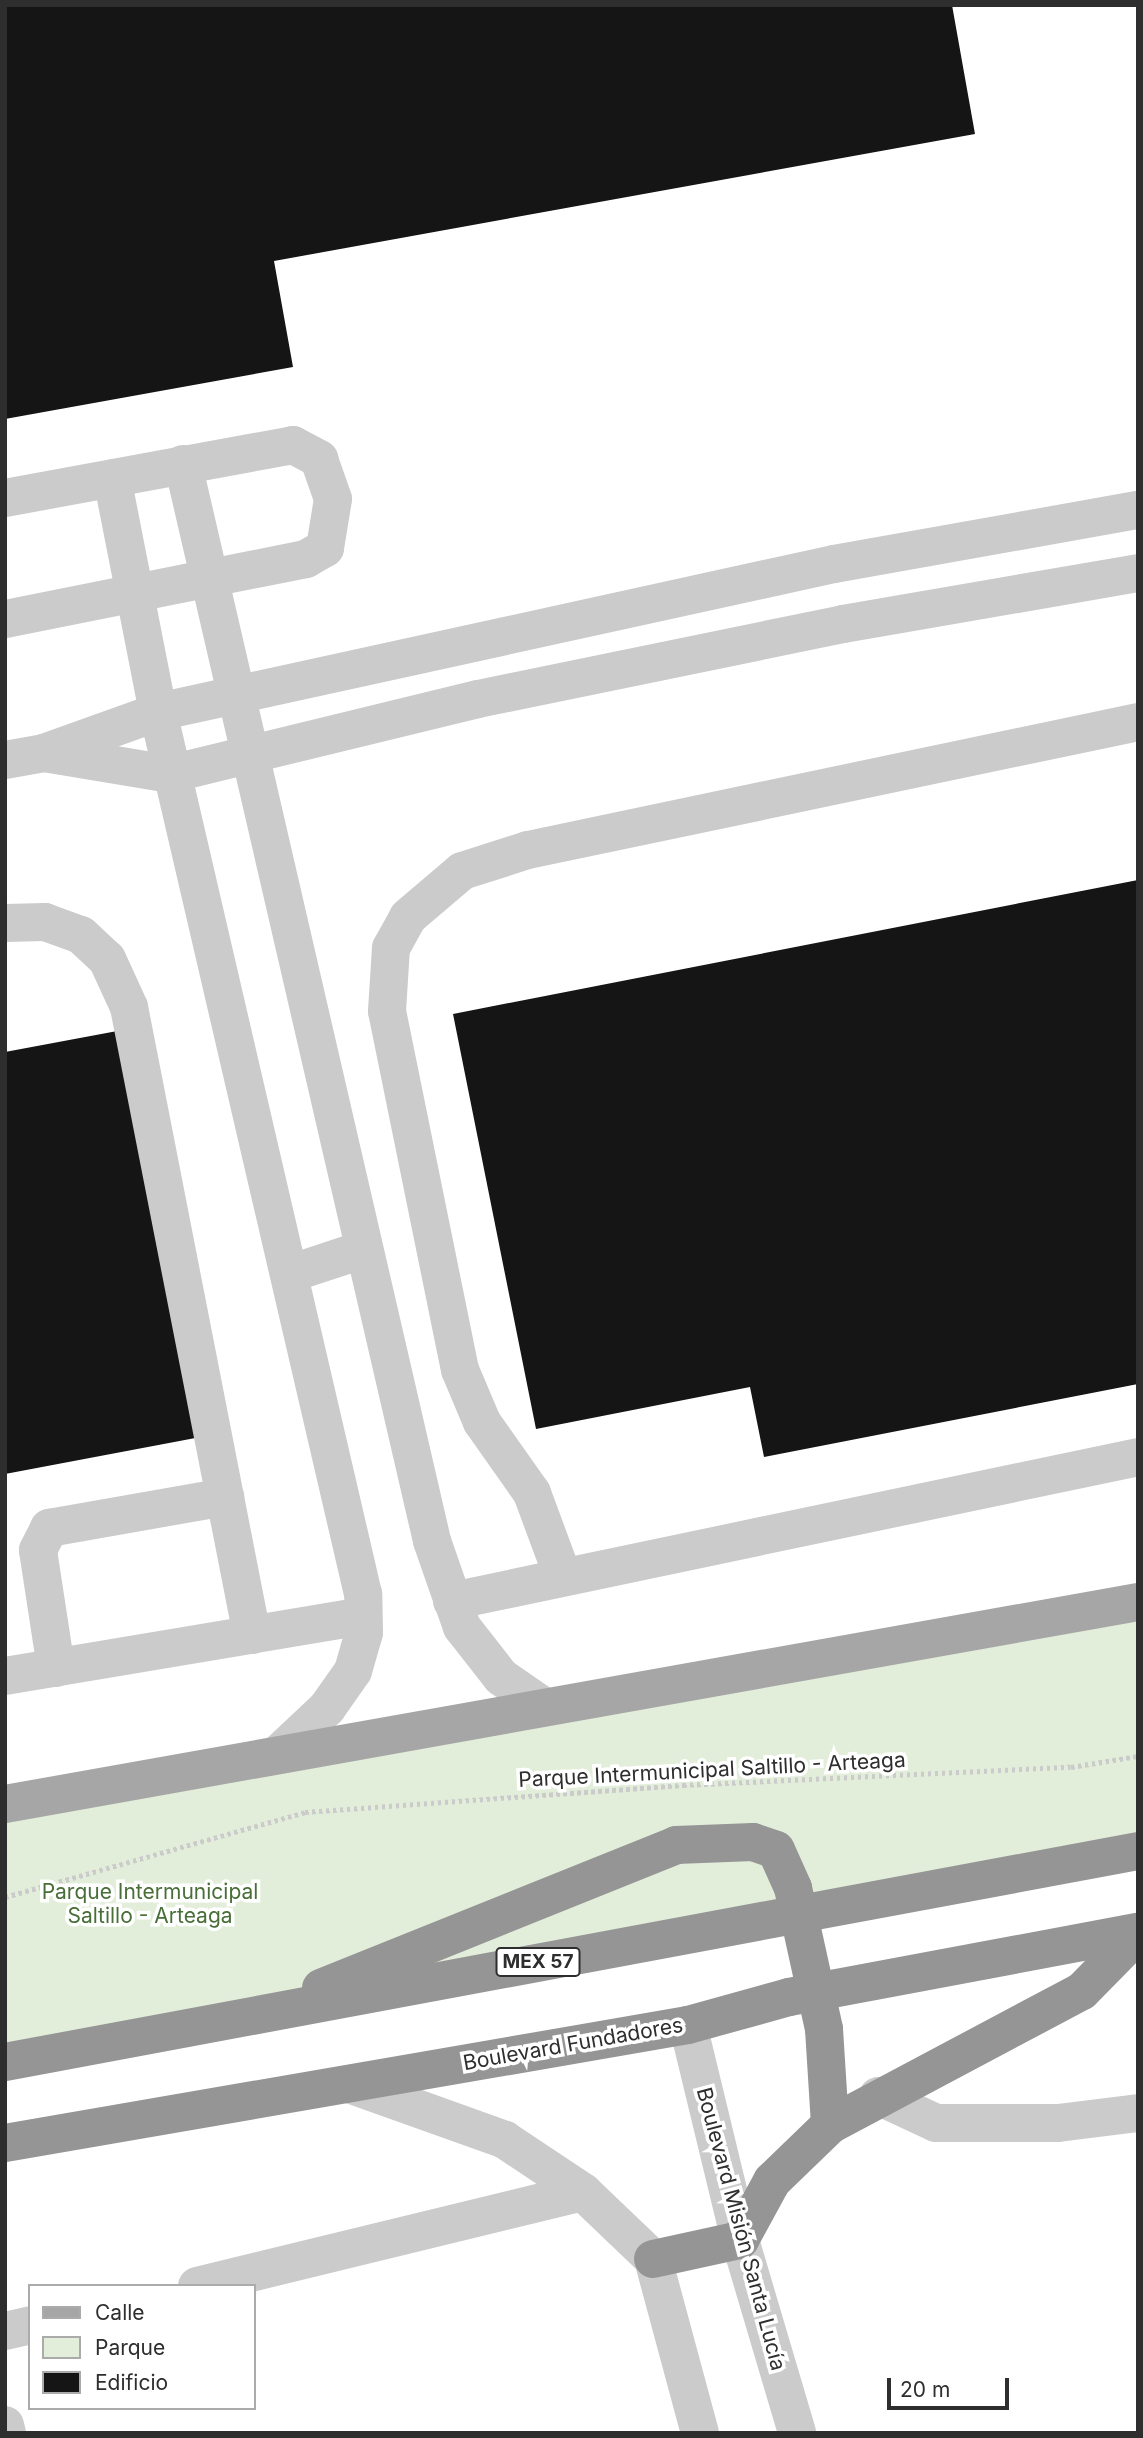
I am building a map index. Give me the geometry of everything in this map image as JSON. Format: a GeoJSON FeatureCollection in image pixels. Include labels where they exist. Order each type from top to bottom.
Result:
{"type":"FeatureCollection","features":[{"type":"Feature","properties":{"kind":"highway"},"geometry":{"type":"LineString","coordinates":[[242,2020],[676,1844],[753,1842],[776,1850],[793,1888],[824,2029],[831,2125]]}},
{"type":"Feature","properties":{"kind":"highway","name":"MEX 57"},"geometry":{"type":"LineString","coordinates":[[5,2062],[296,2010],[780,1913],[1138,1851]]}},
{"type":"Feature","properties":{"kind":"highway","name":"Boulevard Fundadores"},"geometry":{"type":"LineString","coordinates":[[5,2143],[688,2025],[789,1997],[1138,1933]]}},
{"type":"Feature","properties":{"kind":"highway"},"geometry":{"type":"LineString","coordinates":[[653,2259],[740,2240],[772,2181],[831,2125],[878,2096],[1082,1991],[1138,1933]]}},
{"type":"Feature","properties":{"kind":"main road"},"geometry":{"type":"LineString","coordinates":[[5,1804],[279,1753],[1138,1602]]}},
{"type":"Feature","properties":{"kind":"street"},"geometry":{"type":"LineString","coordinates":[[5,498],[183,464],[307,448],[327,470],[333,499],[325,548],[306,559],[5,619]]}},
{"type":"Feature","properties":{"kind":"street"},"geometry":{"type":"LineString","coordinates":[[183,464],[206,580],[250,756],[362,1250],[452,1601],[483,1657],[543,1706]]}},
{"type":"Feature","properties":{"kind":"street"},"geometry":{"type":"LineString","coordinates":[[111,478],[170,774],[352,1529],[363,1616],[353,1671],[327,1709],[279,1753]]}},
{"type":"Feature","properties":{"kind":"street"},"geometry":{"type":"LineString","coordinates":[[5,760],[44,753],[158,712],[234,693],[834,564],[1138,510]]}},
{"type":"Feature","properties":{"kind":"street"},"geometry":{"type":"LineString","coordinates":[[834,564],[843,624]]}},
{"type":"Feature","properties":{"kind":"street"},"geometry":{"type":"LineString","coordinates":[[44,753],[170,774],[478,699],[843,624],[1138,573]]}},
{"type":"Feature","properties":{"kind":"street"},"geometry":{"type":"LineString","coordinates":[[563,1577],[541,1512],[482,1422],[460,1370],[387,1012],[390,948],[408,917],[462,871],[528,850],[1138,722]]}},
{"type":"Feature","properties":{"kind":"street"},"geometry":{"type":"LineString","coordinates":[[5,923],[45,922],[81,935],[107,959],[129,1007],[252,1635]]}},
{"type":"Feature","properties":{"kind":"street"},"geometry":{"type":"LineString","coordinates":[[292,1273],[362,1250]]}},
{"type":"Feature","properties":{"kind":"street"},"geometry":{"type":"LineString","coordinates":[[452,1601],[1138,1457]]}},
{"type":"Feature","properties":{"kind":"street"},"geometry":{"type":"LineString","coordinates":[[56,1668],[38,1550],[49,1528],[225,1497]]}},
{"type":"Feature","properties":{"kind":"street"},"geometry":{"type":"LineString","coordinates":[[5,1676],[363,1616]]}},
{"type":"Feature","properties":{"kind":"street","name":"Boulevard Misión Santa Lucía"},"geometry":{"type":"LineString","coordinates":[[688,2025],[740,2240],[797,2433]]}},
{"type":"Feature","properties":{"kind":"street"},"geometry":{"type":"LineString","coordinates":[[349,2084],[505,2140],[583,2192],[653,2259],[700,2433]]}},
{"type":"Feature","properties":{"kind":"street"},"geometry":{"type":"LineString","coordinates":[[878,2096],[936,2123],[1058,2123],[1138,2113]]}},
{"type":"Feature","properties":{"kind":"street"},"geometry":{"type":"LineString","coordinates":[[205,2284],[583,2192]]}},
{"type":"Feature","properties":{"kind":"street"},"geometry":{"type":"LineString","coordinates":[[5,2331],[28,2325]]}},
{"type":"Feature","properties":{"kind":"street"},"geometry":{"type":"LineString","coordinates":[[5,2425],[7,2433]]}},
{"type":"Feature","properties":{"kind":"path","name":"Parque Intermunicipal Saltillo - Arteaga"},"geometry":{"type":"LineString","coordinates":[[5,1897],[305,1812],[683,1785],[1071,1767],[1138,1755]]}},
{"type":"Feature","properties":{"kind":"green space","name":"Parque Intermunicipal Saltillo - Arteaga"},"geometry":{"type":"Polygon","coordinates":[[[1138,1606],[1138,1851],[5,2058],[5,1804],[1138,1606]]]}},
{"type":"Feature","properties":{"kind":"building"},"geometry":{"type":"Polygon","coordinates":[[[5,5],[952,5],[975,134],[274,261],[293,367],[5,419],[5,5]]]}},
{"type":"Feature","properties":{"kind":"building"},"geometry":{"type":"Polygon","coordinates":[[[1138,880],[1138,1384],[764,1457],[750,1387],[536,1429],[453,1014],[1138,880]]]}},
{"type":"Feature","properties":{"kind":"building"},"geometry":{"type":"Polygon","coordinates":[[[128,1029],[206,1436],[5,1474],[5,1052],[128,1029]]]}}]}
